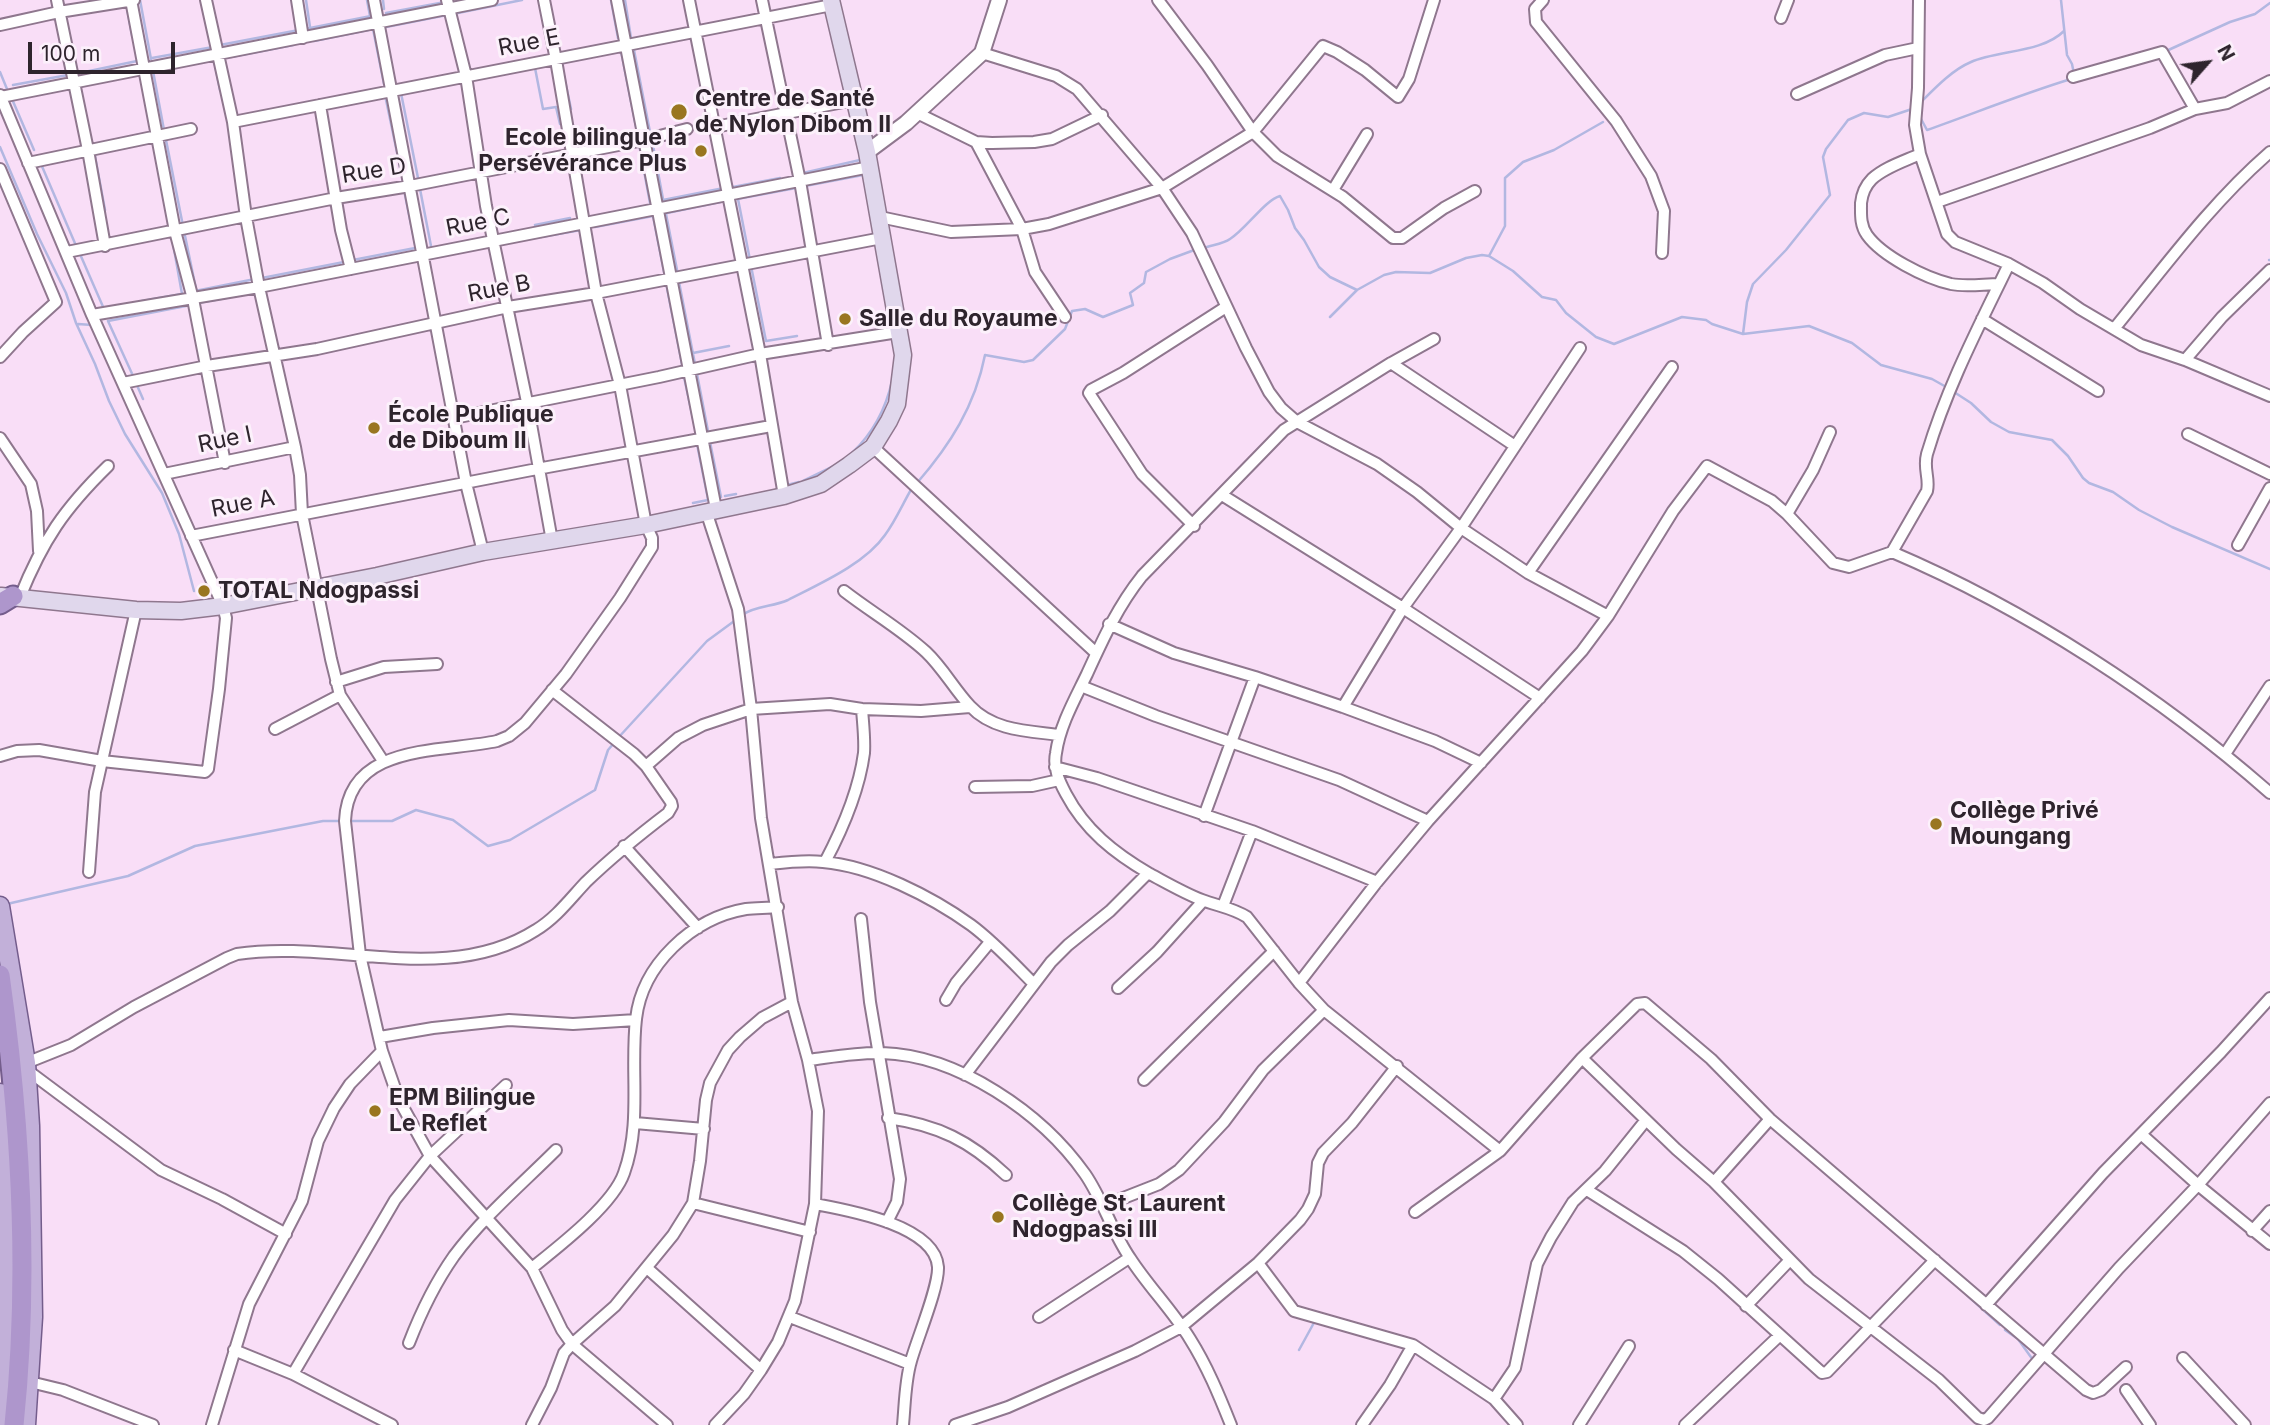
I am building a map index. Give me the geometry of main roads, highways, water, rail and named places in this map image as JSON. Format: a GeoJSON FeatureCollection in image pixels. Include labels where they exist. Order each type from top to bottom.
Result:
{"type":"FeatureCollection","features":[{"type":"Feature","properties":{"kind":"highway"},"geometry":{"type":"LineString","coordinates":[[0,975],[13,1071],[22,1192],[21,1294],[14,1425]]}},
{"type":"Feature","properties":{"kind":"main road"},"geometry":{"type":"LineString","coordinates":[[8,598],[136,610],[181,611],[223,606],[483,552],[646,525],[784,496],[821,484],[873,446],[897,404],[903,355],[869,160],[832,3]]}},
{"type":"Feature","properties":{"kind":"main road"},"geometry":{"type":"LineString","coordinates":[[2,914],[27,1066],[33,1317],[26,1425]]}},
{"type":"Feature","properties":{"kind":"main road"},"geometry":{"type":"LineString","coordinates":[[0,1094],[7,1208],[0,1423]]}},
{"type":"Feature","properties":{"kind":"waterway"},"geometry":{"type":"LineString","coordinates":[[140,0],[151,59]]}},
{"type":"Feature","properties":{"kind":"waterway"},"geometry":{"type":"LineString","coordinates":[[306,0],[310,27]]}},
{"type":"Feature","properties":{"kind":"waterway"},"geometry":{"type":"LineString","coordinates":[[367,0],[370,16]]}},
{"type":"Feature","properties":{"kind":"waterway"},"geometry":{"type":"LineString","coordinates":[[383,0],[384,9]]}},
{"type":"Feature","properties":{"kind":"waterway"},"geometry":{"type":"LineString","coordinates":[[453,14],[522,0]]}},
{"type":"Feature","properties":{"kind":"waterway"},"geometry":{"type":"LineString","coordinates":[[611,0],[618,38]]}},
{"type":"Feature","properties":{"kind":"waterway"},"geometry":{"type":"LineString","coordinates":[[625,0],[631,38]]}},
{"type":"Feature","properties":{"kind":"waterway"},"geometry":{"type":"LineString","coordinates":[[2061,0],[2067,55],[2074,74]]}},
{"type":"Feature","properties":{"kind":"waterway"},"geometry":{"type":"LineString","coordinates":[[386,13],[445,2]]}},
{"type":"Feature","properties":{"kind":"waterway"},"geometry":{"type":"LineString","coordinates":[[126,3],[132,35]]}},
{"type":"Feature","properties":{"kind":"waterway"},"geometry":{"type":"LineString","coordinates":[[2164,52],[2230,22],[2255,14],[2270,3]]}},
{"type":"Feature","properties":{"kind":"waterway"},"geometry":{"type":"LineString","coordinates":[[386,27],[447,15]]}},
{"type":"Feature","properties":{"kind":"waterway"},"geometry":{"type":"LineString","coordinates":[[305,29],[371,16]]}},
{"type":"Feature","properties":{"kind":"waterway"},"geometry":{"type":"LineString","coordinates":[[373,29],[384,84]]}},
{"type":"Feature","properties":{"kind":"waterway"},"geometry":{"type":"LineString","coordinates":[[314,41],[373,29]]}},
{"type":"Feature","properties":{"kind":"waterway"},"geometry":{"type":"LineString","coordinates":[[220,45],[299,30]]}},
{"type":"Feature","properties":{"kind":"waterway"},"geometry":{"type":"LineString","coordinates":[[1920,103],[1964,65],[2044,43],[2064,31]]}},
{"type":"Feature","properties":{"kind":"waterway"},"geometry":{"type":"LineString","coordinates":[[231,57],[293,45]]}},
{"type":"Feature","properties":{"kind":"waterway"},"geometry":{"type":"LineString","coordinates":[[152,58],[213,47]]}},
{"type":"Feature","properties":{"kind":"waterway"},"geometry":{"type":"LineString","coordinates":[[634,50],[650,132]]}},
{"type":"Feature","properties":{"kind":"waterway"},"geometry":{"type":"LineString","coordinates":[[621,51],[638,137]]}},
{"type":"Feature","properties":{"kind":"waterway"},"geometry":{"type":"LineString","coordinates":[[75,74],[137,61],[137,58]]}},
{"type":"Feature","properties":{"kind":"waterway"},"geometry":{"type":"LineString","coordinates":[[214,60],[220,90]]}},
{"type":"Feature","properties":{"kind":"waterway"},"geometry":{"type":"LineString","coordinates":[[535,68],[543,109],[556,107],[560,124]]}},
{"type":"Feature","properties":{"kind":"waterway"},"geometry":{"type":"LineString","coordinates":[[153,71],[164,130]]}},
{"type":"Feature","properties":{"kind":"waterway"},"geometry":{"type":"LineString","coordinates":[[563,71],[571,109]]}},
{"type":"Feature","properties":{"kind":"waterway"},"geometry":{"type":"LineString","coordinates":[[0,72],[7,89]]}},
{"type":"Feature","properties":{"kind":"waterway"},"geometry":{"type":"LineString","coordinates":[[13,85],[68,75]]}},
{"type":"Feature","properties":{"kind":"waterway"},"geometry":{"type":"LineString","coordinates":[[1920,117],[1927,130],[2071,79]]}},
{"type":"Feature","properties":{"kind":"waterway"},"geometry":{"type":"LineString","coordinates":[[401,93],[418,178]]}},
{"type":"Feature","properties":{"kind":"waterway"},"geometry":{"type":"LineString","coordinates":[[385,95],[403,181]]}},
{"type":"Feature","properties":{"kind":"waterway"},"geometry":{"type":"LineString","coordinates":[[12,99],[34,150]]}},
{"type":"Feature","properties":{"kind":"waterway"},"geometry":{"type":"LineString","coordinates":[[1743,334],[1747,302],[1753,284],[1786,250],[1830,195],[1823,157],[1826,149],[1848,120],[1864,113],[1888,117],[1912,109]]}},
{"type":"Feature","properties":{"kind":"waterway"},"geometry":{"type":"LineString","coordinates":[[1489,256],[1505,226],[1505,178],[1523,162],[1554,150],[1603,122]]}},
{"type":"Feature","properties":{"kind":"waterway"},"geometry":{"type":"LineString","coordinates":[[166,140],[183,226]]}},
{"type":"Feature","properties":{"kind":"waterway"},"geometry":{"type":"LineString","coordinates":[[652,140],[663,199]]}},
{"type":"Feature","properties":{"kind":"waterway"},"geometry":{"type":"LineString","coordinates":[[639,144],[650,203]]}},
{"type":"Feature","properties":{"kind":"waterway"},"geometry":{"type":"LineString","coordinates":[[0,147],[37,234],[66,293],[109,401],[125,434],[162,493],[179,534],[194,591]]}},
{"type":"Feature","properties":{"kind":"waterway"},"geometry":{"type":"LineString","coordinates":[[94,151],[105,210]]}},
{"type":"Feature","properties":{"kind":"waterway"},"geometry":{"type":"LineString","coordinates":[[803,173],[860,160]]}},
{"type":"Feature","properties":{"kind":"waterway"},"geometry":{"type":"LineString","coordinates":[[41,164],[77,248]]}},
{"type":"Feature","properties":{"kind":"waterway"},"geometry":{"type":"LineString","coordinates":[[805,186],[863,175]]}},
{"type":"Feature","properties":{"kind":"waterway"},"geometry":{"type":"LineString","coordinates":[[733,187],[780,178]]}},
{"type":"Feature","properties":{"kind":"waterway"},"geometry":{"type":"LineString","coordinates":[[663,200],[724,188]]}},
{"type":"Feature","properties":{"kind":"waterway"},"geometry":{"type":"LineString","coordinates":[[737,199],[796,188]]}},
{"type":"Feature","properties":{"kind":"waterway"},"geometry":{"type":"LineString","coordinates":[[420,189],[431,246]]}},
{"type":"Feature","properties":{"kind":"waterway"},"geometry":{"type":"LineString","coordinates":[[404,190],[416,249]]}},
{"type":"Feature","properties":{"kind":"waterway"},"geometry":{"type":"LineString","coordinates":[[1204,248],[1230,239],[1268,203],[1280,196],[1295,228],[1319,267],[1330,277],[1357,290]]}},
{"type":"Feature","properties":{"kind":"waterway"},"geometry":{"type":"LineString","coordinates":[[738,199],[750,260]]}},
{"type":"Feature","properties":{"kind":"waterway"},"geometry":{"type":"LineString","coordinates":[[667,213],[725,201]]}},
{"type":"Feature","properties":{"kind":"waterway"},"geometry":{"type":"LineString","coordinates":[[666,214],[678,275]]}},
{"type":"Feature","properties":{"kind":"waterway"},"geometry":{"type":"LineString","coordinates":[[653,216],[665,277]]}},
{"type":"Feature","properties":{"kind":"waterway"},"geometry":{"type":"LineString","coordinates":[[595,227],[653,216]]}},
{"type":"Feature","properties":{"kind":"waterway"},"geometry":{"type":"LineString","coordinates":[[535,225],[570,218]]}},
{"type":"Feature","properties":{"kind":"waterway"},"geometry":{"type":"LineString","coordinates":[[580,230],[582,244]]}},
{"type":"Feature","properties":{"kind":"waterway"},"geometry":{"type":"LineString","coordinates":[[541,237],[581,230]]}},
{"type":"Feature","properties":{"kind":"waterway"},"geometry":{"type":"LineString","coordinates":[[184,231],[196,289]]}},
{"type":"Feature","properties":{"kind":"waterway"},"geometry":{"type":"LineString","coordinates":[[142,301],[182,294],[172,238]]}},
{"type":"Feature","properties":{"kind":"waterway"},"geometry":{"type":"LineString","coordinates":[[353,260],[415,248]]}},
{"type":"Feature","properties":{"kind":"waterway"},"geometry":{"type":"LineString","coordinates":[[917,483],[960,424],[975,391],[985,355],[1024,362],[1033,360],[1065,329],[1072,311],[1085,309],[1103,317],[1133,305],[1130,293],[1144,283],[1146,272],[1197,249]]}},
{"type":"Feature","properties":{"kind":"waterway"},"geometry":{"type":"LineString","coordinates":[[80,254],[104,309]]}},
{"type":"Feature","properties":{"kind":"waterway"},"geometry":{"type":"LineString","coordinates":[[1330,317],[1357,290],[1384,275],[1396,272],[1430,273],[1466,258],[1482,255],[1489,256],[1513,271],[1542,297],[1556,300],[1566,313],[1596,337],[1614,344],[1682,317],[1706,320],[1743,334],[1809,326],[1852,343],[1881,365],[1932,379],[1948,388]]}},
{"type":"Feature","properties":{"kind":"waterway"},"geometry":{"type":"LineString","coordinates":[[585,260],[587,274]]}},
{"type":"Feature","properties":{"kind":"waterway"},"geometry":{"type":"LineString","coordinates":[[262,278],[344,262]]}},
{"type":"Feature","properties":{"kind":"waterway"},"geometry":{"type":"LineString","coordinates":[[751,266],[766,341],[797,336]]}},
{"type":"Feature","properties":{"kind":"waterway"},"geometry":{"type":"LineString","coordinates":[[195,291],[250,280]]}},
{"type":"Feature","properties":{"kind":"waterway"},"geometry":{"type":"LineString","coordinates":[[679,282],[695,364]]}},
{"type":"Feature","properties":{"kind":"waterway"},"geometry":{"type":"LineString","coordinates":[[666,283],[683,369]]}},
{"type":"Feature","properties":{"kind":"waterway"},"geometry":{"type":"LineString","coordinates":[[198,303],[226,298]]}},
{"type":"Feature","properties":{"kind":"waterway"},"geometry":{"type":"LineString","coordinates":[[134,378],[108,321],[191,305]]}},
{"type":"Feature","properties":{"kind":"waterway"},"geometry":{"type":"LineString","coordinates":[[78,324],[92,325]]}},
{"type":"Feature","properties":{"kind":"waterway"},"geometry":{"type":"LineString","coordinates":[[693,353],[729,346]]}},
{"type":"Feature","properties":{"kind":"waterway"},"geometry":{"type":"LineString","coordinates":[[697,374],[708,431]]}},
{"type":"Feature","properties":{"kind":"waterway"},"geometry":{"type":"LineString","coordinates":[[684,377],[695,428]]}},
{"type":"Feature","properties":{"kind":"waterway"},"geometry":{"type":"LineString","coordinates":[[852,453],[866,438],[877,420],[892,381]]}},
{"type":"Feature","properties":{"kind":"waterway"},"geometry":{"type":"LineString","coordinates":[[136,383],[143,399]]}},
{"type":"Feature","properties":{"kind":"waterway"},"geometry":{"type":"LineString","coordinates":[[1954,392],[1971,403],[1991,422],[2009,432],[2052,440],[2089,483],[2113,492],[2139,510],[2172,527],[2270,569]]}},
{"type":"Feature","properties":{"kind":"waterway"},"geometry":{"type":"LineString","coordinates":[[710,442],[721,497]]}},
{"type":"Feature","properties":{"kind":"waterway"},"geometry":{"type":"LineString","coordinates":[[697,444],[708,499]]}},
{"type":"Feature","properties":{"kind":"waterway"},"geometry":{"type":"LineString","coordinates":[[803,481],[834,466]]}},
{"type":"Feature","properties":{"kind":"waterway"},"geometry":{"type":"LineString","coordinates":[[787,485],[799,482]]}},
{"type":"Feature","properties":{"kind":"waterway"},"geometry":{"type":"LineString","coordinates":[[742,615],[753,609],[788,600],[854,564],[866,555],[889,529],[912,488]]}},
{"type":"Feature","properties":{"kind":"waterway"},"geometry":{"type":"LineString","coordinates":[[725,496],[736,494]]}},
{"type":"Feature","properties":{"kind":"waterway"},"geometry":{"type":"LineString","coordinates":[[693,503],[708,500]]}},
{"type":"Feature","properties":{"kind":"waterway"},"geometry":{"type":"LineString","coordinates":[[618,738],[707,641],[737,619]]}},
{"type":"Feature","properties":{"kind":"waterway"},"geometry":{"type":"LineString","coordinates":[[348,821],[392,821],[416,810],[453,820],[488,846],[510,840],[595,790],[608,750],[614,743]]}},
{"type":"Feature","properties":{"kind":"waterway"},"geometry":{"type":"LineString","coordinates":[[7,904],[128,876],[195,846],[323,821],[341,821]]}},
{"type":"Feature","properties":{"kind":"waterway"},"geometry":{"type":"LineString","coordinates":[[1968,1296],[2000,1325]]}},
{"type":"Feature","properties":{"kind":"waterway"},"geometry":{"type":"LineString","coordinates":[[1299,1350],[1316,1319]]}},
{"type":"Feature","properties":{"kind":"waterway"},"geometry":{"type":"LineString","coordinates":[[2005,1330],[2018,1339],[2033,1360]]}},
{"type":"Feature","properties":{"kind":"place","name":"Centre de Santé de Nylon Dibom II"},"geometry":{"type":"Point","coordinates":[679,112]}},
{"type":"Feature","properties":{"kind":"place","name":"Ecole bilingue la Persévérance Plus"},"geometry":{"type":"Point","coordinates":[701,151]}},
{"type":"Feature","properties":{"kind":"place","name":"Salle du Royaume"},"geometry":{"type":"Point","coordinates":[845,319]}},
{"type":"Feature","properties":{"kind":"place","name":"École Publique de Diboum II"},"geometry":{"type":"Point","coordinates":[374,428]}},
{"type":"Feature","properties":{"kind":"place","name":"TOTAL Ndogpassi"},"geometry":{"type":"Point","coordinates":[204,591]}},
{"type":"Feature","properties":{"kind":"place","name":"Collège Privé Moungang"},"geometry":{"type":"Point","coordinates":[1936,824]}},
{"type":"Feature","properties":{"kind":"place","name":"EPM Bilingue Le Reflet"},"geometry":{"type":"Point","coordinates":[375,1111]}},
{"type":"Feature","properties":{"kind":"place","name":"Collège St. Laurent Ndogpassi III"},"geometry":{"type":"Point","coordinates":[998,1217]}}]}
